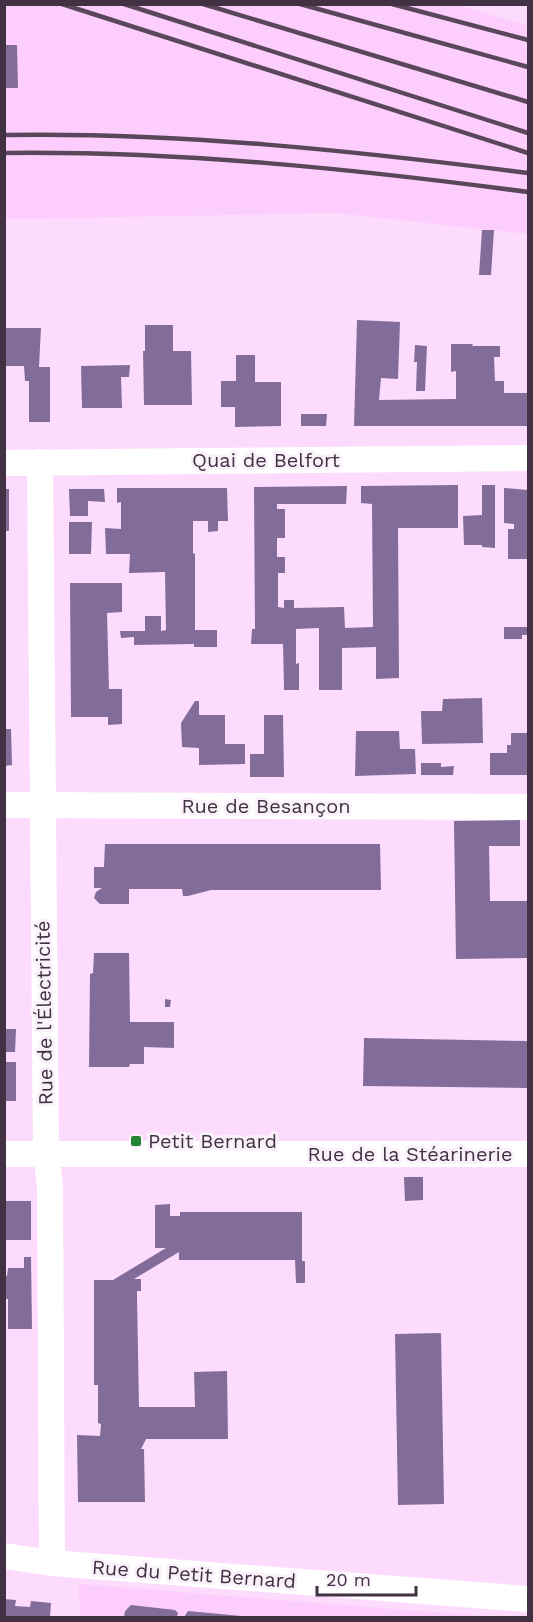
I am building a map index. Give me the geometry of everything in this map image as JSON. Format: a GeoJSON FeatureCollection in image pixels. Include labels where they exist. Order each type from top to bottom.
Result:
{"type":"FeatureCollection","features":[{"type":"Feature","properties":{"kind":"street","name":"Quai de Belfort"},"geometry":{"type":"LineString","coordinates":[[4,463],[528,458]]}},
{"type":"Feature","properties":{"kind":"street","name":"Rue de l'Électricité"},"geometry":{"type":"LineString","coordinates":[[40,462],[41,806],[46,1154],[50,1186],[52,1563]]}},
{"type":"Feature","properties":{"kind":"street","name":"Rue de Besançon"},"geometry":{"type":"LineString","coordinates":[[4,805],[528,807]]}},
{"type":"Feature","properties":{"kind":"street","name":"Rue de la Stéarinerie"},"geometry":{"type":"LineString","coordinates":[[4,1154],[528,1154]]}},
{"type":"Feature","properties":{"kind":"street","name":"Rue du Petit Bernard"},"geometry":{"type":"LineString","coordinates":[[4,1556],[52,1563],[528,1599]]}},
{"type":"Feature","properties":{"kind":"shaded area"},"geometry":{"type":"Polygon","coordinates":[[[455,4],[528,26],[528,234],[335,213],[5,219],[4,5],[455,4]]]}},
{"type":"Feature","properties":{"kind":"shaded area"},"geometry":{"type":"Polygon","coordinates":[[[79,1584],[392,1609],[502,1617],[80,1617],[79,1584]]]}},
{"type":"Feature","properties":{"kind":"building"},"geometry":{"type":"Polygon","coordinates":[[[4,45],[17,45],[18,88],[4,88],[4,45]]]}},
{"type":"Feature","properties":{"kind":"building"},"geometry":{"type":"Polygon","coordinates":[[[482,230],[494,230],[491,275],[479,275],[482,230]]]}},
{"type":"Feature","properties":{"kind":"building"},"geometry":{"type":"Polygon","coordinates":[[[357,320],[400,322],[398,379],[381,378],[379,400],[456,399],[456,371],[451,372],[451,344],[500,346],[500,357],[494,357],[495,381],[504,381],[504,393],[527,393],[527,426],[354,426],[357,320]]]}},
{"type":"Feature","properties":{"kind":"building"},"geometry":{"type":"Polygon","coordinates":[[[145,325],[173,325],[173,351],[191,351],[192,405],[144,405],[145,325]]]}},
{"type":"Feature","properties":{"kind":"building"},"geometry":{"type":"Polygon","coordinates":[[[5,328],[41,328],[39,367],[50,367],[50,422],[29,422],[29,381],[25,381],[24,366],[4,366],[5,328]]]}},
{"type":"Feature","properties":{"kind":"building"},"geometry":{"type":"Polygon","coordinates":[[[415,345],[427,346],[425,391],[416,391],[415,345]]]}},
{"type":"Feature","properties":{"kind":"building"},"geometry":{"type":"Polygon","coordinates":[[[236,355],[255,355],[255,382],[281,382],[281,426],[235,427],[235,407],[221,407],[221,381],[236,381],[236,355]]]}},
{"type":"Feature","properties":{"kind":"building"},"geometry":{"type":"Polygon","coordinates":[[[130,365],[129,377],[121,377],[122,408],[82,408],[81,366],[130,365]]]}},
{"type":"Feature","properties":{"kind":"building"},"geometry":{"type":"Polygon","coordinates":[[[301,414],[327,414],[326,426],[301,426],[301,414]]]}},
{"type":"Feature","properties":{"kind":"building"},"geometry":{"type":"Polygon","coordinates":[[[458,485],[458,528],[398,528],[399,678],[376,679],[376,647],[342,648],[342,690],[319,690],[319,628],[296,629],[299,690],[284,690],[283,644],[251,644],[252,629],[255,629],[254,487],[347,486],[346,504],[277,504],[277,509],[285,509],[285,538],[277,538],[277,557],[285,557],[285,573],[278,573],[278,607],[284,608],[284,600],[294,600],[294,608],[344,607],[345,628],[373,627],[372,504],[361,503],[361,486],[458,485]]]}},
{"type":"Feature","properties":{"kind":"building"},"geometry":{"type":"Polygon","coordinates":[[[482,485],[495,485],[495,548],[464,545],[463,516],[482,515],[482,485]]]}},
{"type":"Feature","properties":{"kind":"building"},"geometry":{"type":"Polygon","coordinates":[[[117,488],[227,488],[228,521],[218,521],[218,531],[208,532],[208,521],[193,521],[195,630],[217,630],[217,647],[194,647],[194,644],[134,645],[134,637],[121,638],[120,631],[145,631],[145,616],[161,616],[161,631],[166,630],[165,572],[129,573],[130,554],[106,554],[105,528],[121,529],[121,502],[117,503],[117,488]]]}},
{"type":"Feature","properties":{"kind":"building"},"geometry":{"type":"Polygon","coordinates":[[[504,488],[528,490],[528,559],[508,559],[508,529],[514,529],[514,524],[504,523],[504,488]]]}},
{"type":"Feature","properties":{"kind":"building"},"geometry":{"type":"Polygon","coordinates":[[[5,489],[9,489],[9,531],[5,531],[5,489]]]}},
{"type":"Feature","properties":{"kind":"building"},"geometry":{"type":"Polygon","coordinates":[[[69,489],[104,489],[105,502],[88,501],[88,516],[70,516],[69,489]]]}},
{"type":"Feature","properties":{"kind":"building"},"geometry":{"type":"Polygon","coordinates":[[[69,522],[92,522],[91,554],[69,554],[69,522]]]}},
{"type":"Feature","properties":{"kind":"building"},"geometry":{"type":"Polygon","coordinates":[[[70,583],[122,583],[122,612],[107,613],[109,689],[122,689],[122,724],[108,725],[108,717],[71,717],[70,583]]]}},
{"type":"Feature","properties":{"kind":"building"},"geometry":{"type":"Polygon","coordinates":[[[504,627],[528,627],[528,635],[522,635],[522,639],[504,639],[504,627]]]}},
{"type":"Feature","properties":{"kind":"building"},"geometry":{"type":"Polygon","coordinates":[[[482,698],[483,743],[422,744],[421,711],[442,711],[443,699],[482,698]]]}},
{"type":"Feature","properties":{"kind":"building"},"geometry":{"type":"Polygon","coordinates":[[[195,701],[199,701],[199,715],[225,715],[225,744],[245,744],[245,764],[199,765],[199,748],[182,747],[181,723],[195,701]]]}},
{"type":"Feature","properties":{"kind":"building"},"geometry":{"type":"Polygon","coordinates":[[[264,715],[283,715],[284,777],[250,777],[250,754],[264,754],[264,715]]]}},
{"type":"Feature","properties":{"kind":"building"},"geometry":{"type":"Polygon","coordinates":[[[4,729],[11,729],[12,765],[4,766],[4,729]]]}},
{"type":"Feature","properties":{"kind":"building"},"geometry":{"type":"Polygon","coordinates":[[[356,731],[399,731],[400,749],[415,749],[416,774],[355,776],[356,731]]]}},
{"type":"Feature","properties":{"kind":"building"},"geometry":{"type":"Polygon","coordinates":[[[511,733],[528,733],[528,775],[490,775],[490,753],[507,753],[507,745],[511,745],[511,733]]]}},
{"type":"Feature","properties":{"kind":"building"},"geometry":{"type":"Polygon","coordinates":[[[421,763],[441,763],[441,767],[454,766],[453,775],[421,775],[421,763]]]}},
{"type":"Feature","properties":{"kind":"building"},"geometry":{"type":"Polygon","coordinates":[[[520,820],[520,846],[489,846],[490,901],[528,901],[528,958],[456,959],[454,821],[520,820]]]}},
{"type":"Feature","properties":{"kind":"building"},"geometry":{"type":"Polygon","coordinates":[[[105,844],[380,844],[381,890],[211,890],[183,896],[182,889],[129,889],[129,904],[100,904],[94,898],[96,892],[102,888],[94,888],[94,867],[104,867],[105,844]]]}},
{"type":"Feature","properties":{"kind":"building"},"geometry":{"type":"Polygon","coordinates":[[[94,953],[129,953],[130,1022],[174,1022],[174,1048],[144,1047],[144,1064],[130,1064],[129,1067],[89,1067],[90,974],[93,973],[94,953]]]}},
{"type":"Feature","properties":{"kind":"building"},"geometry":{"type":"Polygon","coordinates":[[[165,999],[171,1000],[170,1007],[165,1007],[165,999]]]}},
{"type":"Feature","properties":{"kind":"building"},"geometry":{"type":"Polygon","coordinates":[[[4,1029],[16,1029],[15,1052],[4,1052],[4,1029]]]}},
{"type":"Feature","properties":{"kind":"building"},"geometry":{"type":"Polygon","coordinates":[[[364,1038],[528,1041],[528,1088],[363,1086],[364,1038]]]}},
{"type":"Feature","properties":{"kind":"building"},"geometry":{"type":"Polygon","coordinates":[[[4,1062],[16,1062],[16,1101],[4,1101],[4,1062]]]}},
{"type":"Feature","properties":{"kind":"building"},"geometry":{"type":"Polygon","coordinates":[[[404,1177],[423,1177],[423,1200],[405,1201],[404,1177]]]}},
{"type":"Feature","properties":{"kind":"building"},"geometry":{"type":"Polygon","coordinates":[[[5,1201],[31,1201],[31,1240],[5,1240],[5,1201]]]}},
{"type":"Feature","properties":{"kind":"building"},"geometry":{"type":"Polygon","coordinates":[[[170,1204],[170,1216],[180,1216],[180,1212],[302,1212],[302,1261],[305,1261],[305,1283],[296,1283],[295,1260],[179,1260],[179,1252],[134,1279],[141,1279],[141,1291],[137,1291],[139,1407],[195,1407],[194,1372],[227,1371],[228,1439],[146,1439],[141,1449],[144,1449],[145,1502],[78,1502],[77,1435],[100,1436],[101,1424],[98,1423],[98,1385],[94,1385],[94,1280],[113,1280],[166,1248],[155,1248],[155,1205],[170,1204]]]}},
{"type":"Feature","properties":{"kind":"building"},"geometry":{"type":"Polygon","coordinates":[[[24,1257],[31,1257],[32,1329],[8,1329],[8,1299],[4,1299],[4,1276],[7,1276],[8,1268],[24,1268],[24,1257]]]}},
{"type":"Feature","properties":{"kind":"building"},"geometry":{"type":"Polygon","coordinates":[[[441,1333],[444,1504],[398,1505],[395,1334],[441,1333]]]}},
{"type":"Feature","properties":{"kind":"building"},"geometry":{"type":"Polygon","coordinates":[[[4,1599],[16,1600],[15,1606],[30,1607],[31,1601],[51,1603],[50,1617],[4,1617],[4,1599]]]}},
{"type":"Feature","properties":{"kind":"building"},"geometry":{"type":"Polygon","coordinates":[[[131,1605],[175,1610],[178,1613],[177,1617],[124,1617],[125,1611],[131,1605]]]}},
{"type":"Feature","properties":{"kind":"building"},"geometry":{"type":"Polygon","coordinates":[[[188,1611],[241,1616],[241,1617],[184,1617],[188,1611]]]}},
{"type":"Feature","properties":{"kind":"railway"},"geometry":{"type":"LineString","coordinates":[[62,4],[528,153]]}},
{"type":"Feature","properties":{"kind":"railway"},"geometry":{"type":"LineString","coordinates":[[124,4],[528,133]]}},
{"type":"Feature","properties":{"kind":"railway"},"geometry":{"type":"LineString","coordinates":[[203,4],[528,102]]}},
{"type":"Feature","properties":{"kind":"railway"},"geometry":{"type":"LineString","coordinates":[[300,4],[528,67]]}},
{"type":"Feature","properties":{"kind":"railway"},"geometry":{"type":"LineString","coordinates":[[392,4],[528,40]]}},
{"type":"Feature","properties":{"kind":"railway"},"geometry":{"type":"LineString","coordinates":[[4,135],[201,140],[398,157],[528,173]]}},
{"type":"Feature","properties":{"kind":"railway"},"geometry":{"type":"LineString","coordinates":[[4,153],[202,158],[333,169],[528,192]]}},
{"type":"Feature","properties":{"kind":"place","name":"Petit Bernard"},"geometry":{"type":"Point","coordinates":[136,1141]}}]}
